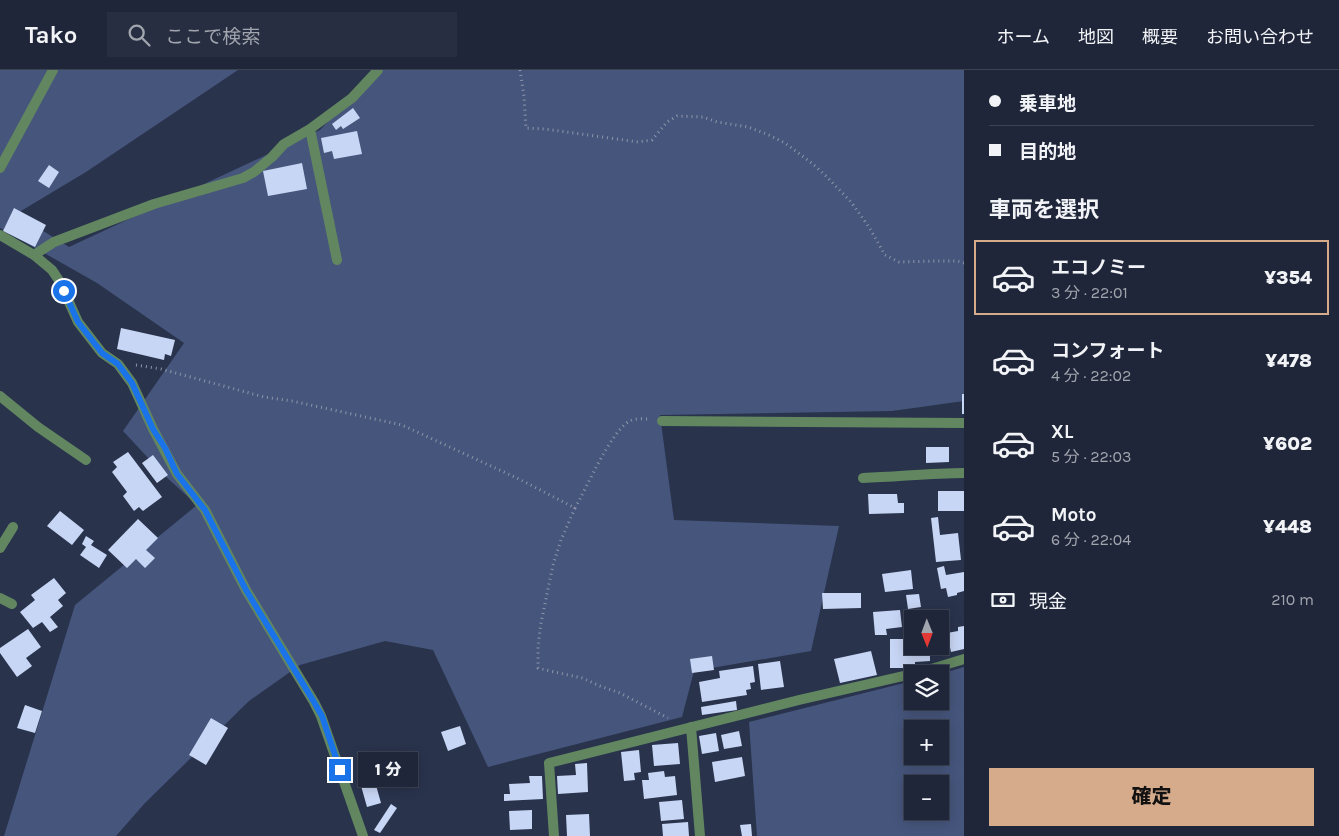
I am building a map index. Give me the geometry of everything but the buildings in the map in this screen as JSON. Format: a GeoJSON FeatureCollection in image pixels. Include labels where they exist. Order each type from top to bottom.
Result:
{"type":"FeatureCollection","features":[{"type":"Feature","properties":{"kind":"street"},"geometry":{"type":"LineString","coordinates":[[0,168],[53,70]]}},
{"type":"Feature","properties":{"kind":"street"},"geometry":{"type":"LineString","coordinates":[[34,255],[54,242],[146,207],[243,178],[254,172],[284,144],[310,129],[352,98],[378,70]]}},
{"type":"Feature","properties":{"kind":"street"},"geometry":{"type":"LineString","coordinates":[[310,129],[337,260]]}},
{"type":"Feature","properties":{"kind":"street"},"geometry":{"type":"LineString","coordinates":[[0,234],[34,255],[52,270],[60,282],[78,322],[102,353],[118,364],[132,383],[153,429],[165,448],[177,474],[205,510],[246,590],[322,716],[362,836]]}},
{"type":"Feature","properties":{"kind":"street"},"geometry":{"type":"LineString","coordinates":[[0,396],[86,460]]}},
{"type":"Feature","properties":{"kind":"street"},"geometry":{"type":"LineString","coordinates":[[662,421],[964,423]]}},
{"type":"Feature","properties":{"kind":"street"},"geometry":{"type":"LineString","coordinates":[[863,478],[964,473]]}},
{"type":"Feature","properties":{"kind":"street"},"geometry":{"type":"LineString","coordinates":[[0,548],[13,527]]}},
{"type":"Feature","properties":{"kind":"street"},"geometry":{"type":"LineString","coordinates":[[0,598],[12,604]]}},
{"type":"Feature","properties":{"kind":"street"},"geometry":{"type":"LineString","coordinates":[[944,665],[964,659]]}},
{"type":"Feature","properties":{"kind":"street"},"geometry":{"type":"LineString","coordinates":[[554,836],[549,763],[799,700],[904,676]]}},
{"type":"Feature","properties":{"kind":"street"},"geometry":{"type":"LineString","coordinates":[[691,727],[700,836]]}},
{"type":"Feature","properties":{"kind":"path"},"geometry":{"type":"LineString","coordinates":[[520,70],[525,103],[526,128],[638,142],[652,140],[667,122],[677,116],[703,117],[717,122],[748,127],[785,143],[827,177],[851,202],[869,227],[885,255],[899,262],[937,261],[964,263]]}},
{"type":"Feature","properties":{"kind":"path"},"geometry":{"type":"LineString","coordinates":[[118,364],[142,365],[161,369],[264,397],[402,425],[519,479],[575,508]]}},
{"type":"Feature","properties":{"kind":"path"},"geometry":{"type":"LineString","coordinates":[[662,421],[648,419],[631,420],[618,430],[575,508],[561,540],[553,565],[541,623],[538,668],[582,678],[620,693],[672,720],[691,727]]}},
{"type":"Feature","properties":{"kind":"shaded area"},"geometry":{"type":"Polygon","coordinates":[[[0,70],[238,70],[86,172],[16,214],[69,247],[320,130],[377,70],[964,70],[964,401],[892,411],[660,415],[674,520],[839,526],[811,651],[694,671],[682,717],[488,767],[433,650],[385,641],[300,665],[249,701],[145,803],[116,836],[4,836],[75,605],[197,505],[164,475],[123,431],[184,343],[97,283],[0,228],[0,70]]]}},
{"type":"Feature","properties":{"kind":"shaded area"},"geometry":{"type":"Polygon","coordinates":[[[964,667],[964,836],[757,836],[749,722],[904,683],[904,710],[949,710],[949,671],[964,667]]]}},
{"type":"Feature","properties":{"kind":"route"},"geometry":{"type":"LineString","coordinates":[[64,291],[78,322],[102,353],[118,364],[132,383],[153,429],[165,448],[177,474],[205,510],[246,590],[322,716],[340,770]]}}]}
